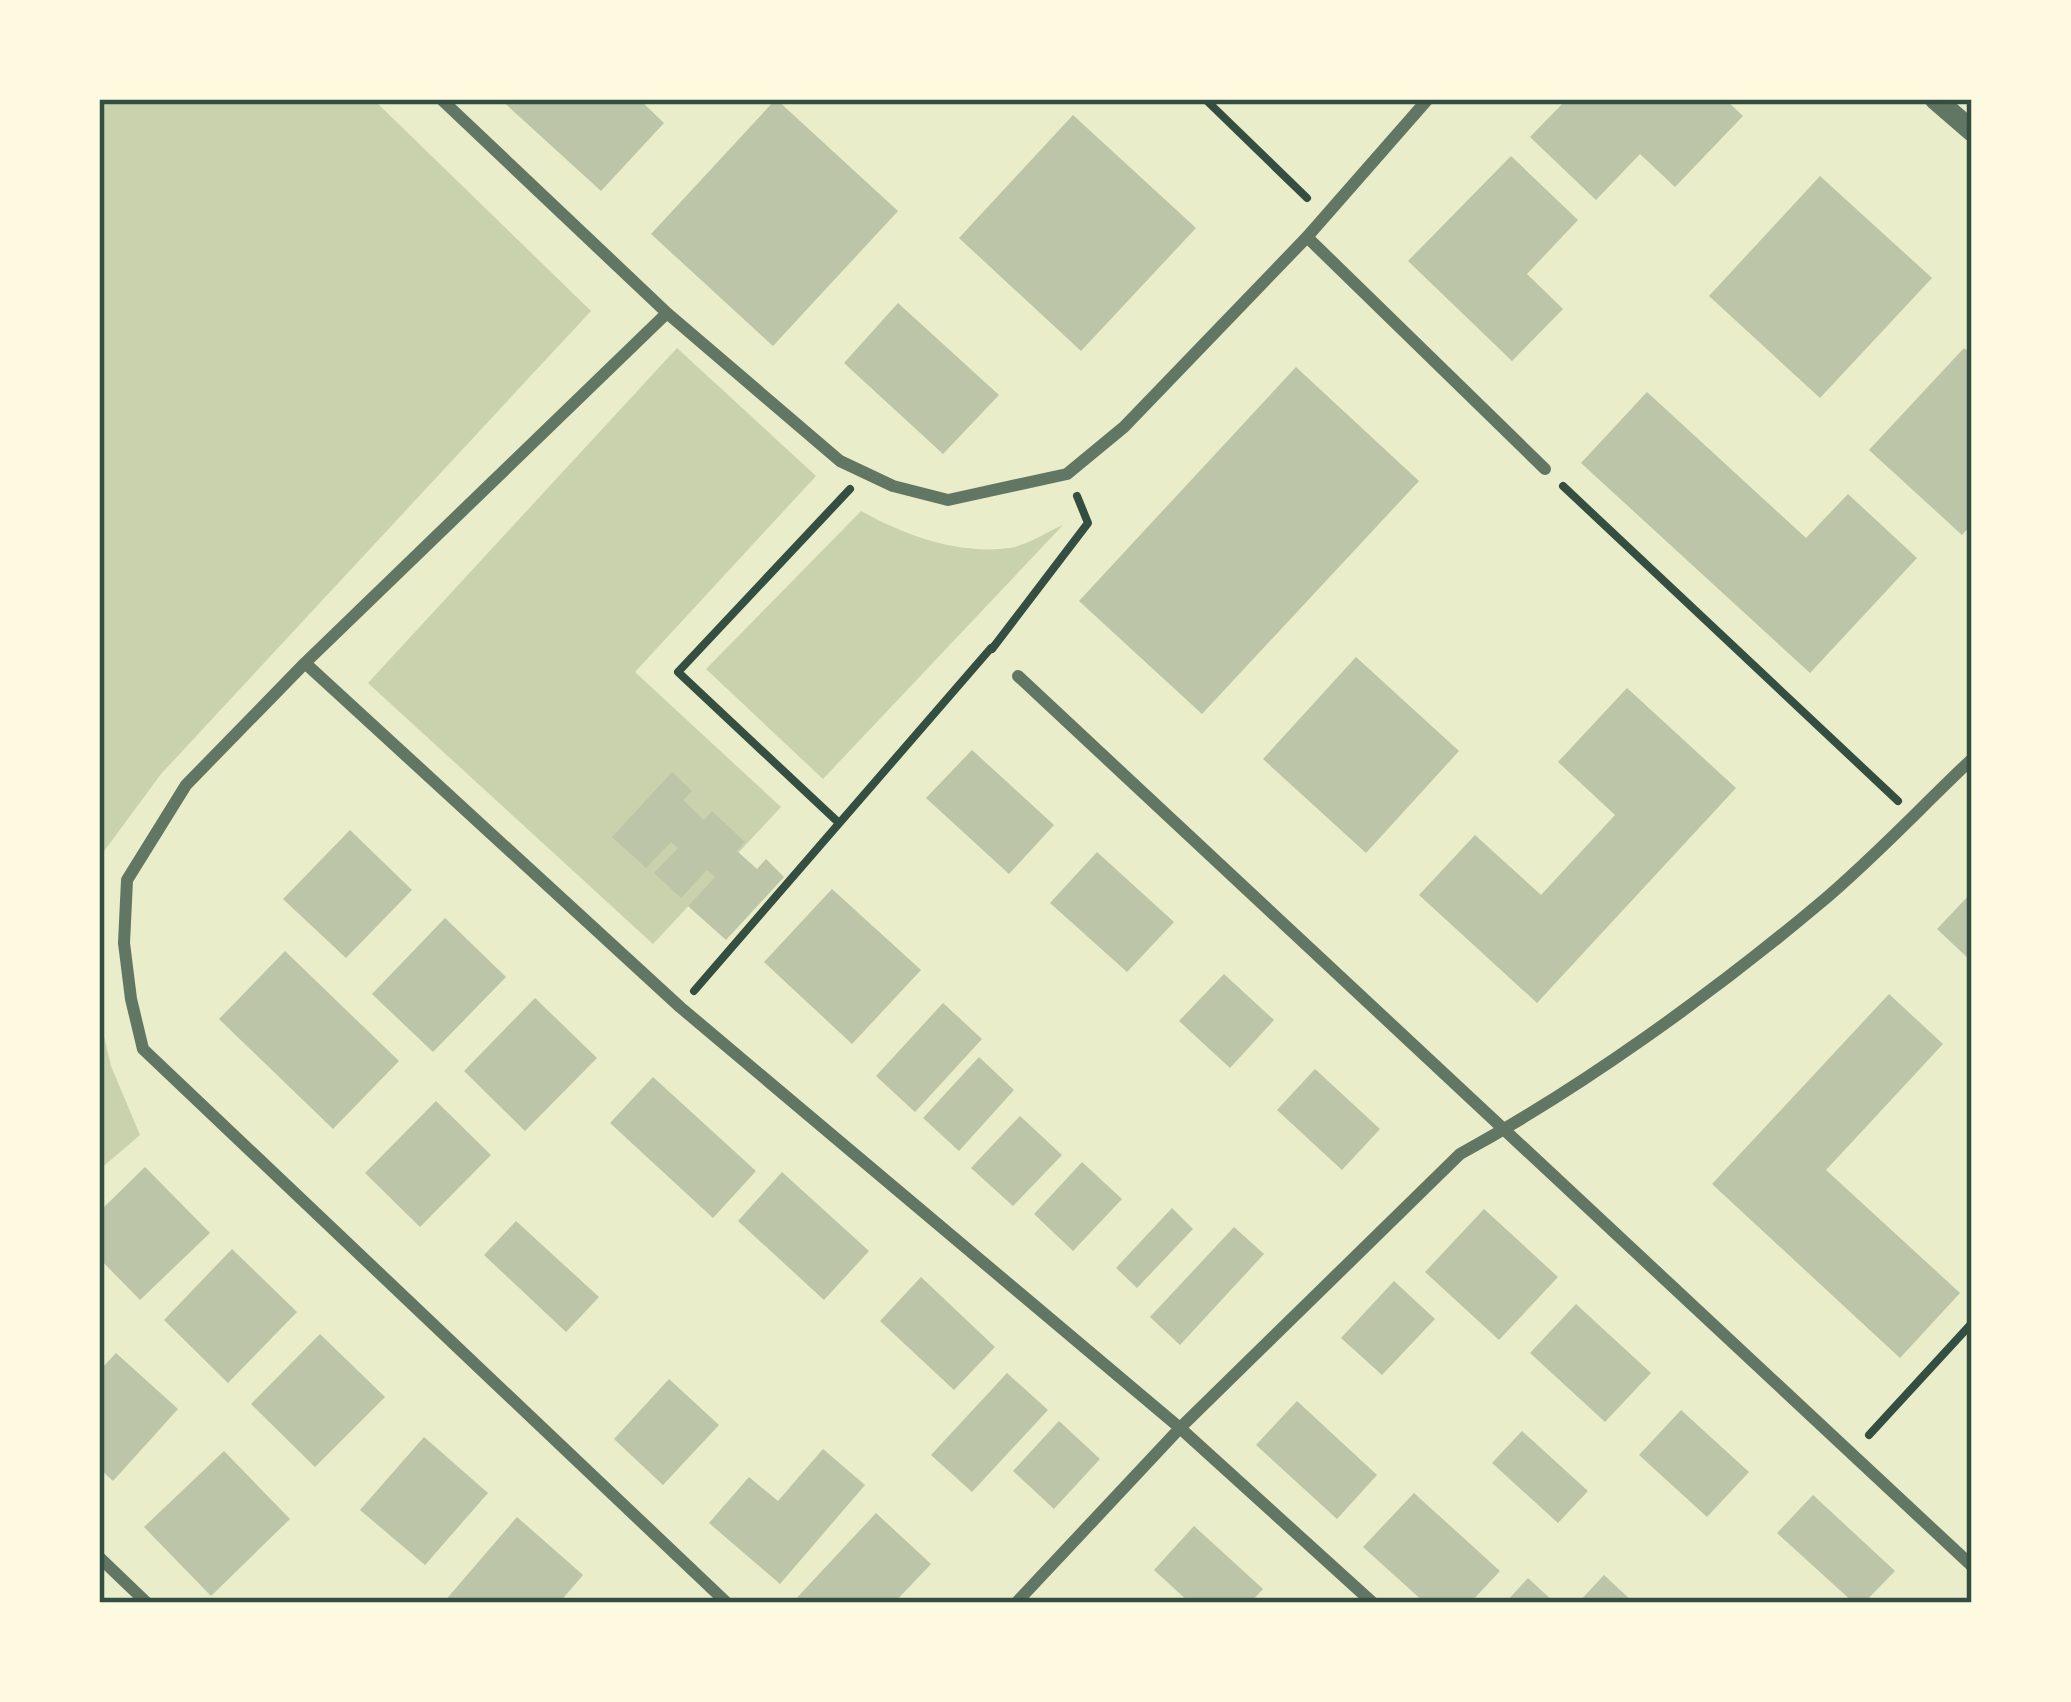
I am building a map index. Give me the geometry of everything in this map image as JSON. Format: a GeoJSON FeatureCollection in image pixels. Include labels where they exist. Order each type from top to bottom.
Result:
{"type":"FeatureCollection","features":[{"type":"Feature","properties":{"kind":"street"},"geometry":{"type":"LineString","coordinates":[[441,99],[667,313],[840,461],[893,486],[948,500],[1067,474],[1124,427],[1307,237],[1428,99]]}},
{"type":"Feature","properties":{"kind":"street"},"geometry":{"type":"LineString","coordinates":[[1935,99],[1972,131]]}},
{"type":"Feature","properties":{"kind":"street"},"geometry":{"type":"LineString","coordinates":[[1307,237],[1545,469]]}},
{"type":"Feature","properties":{"kind":"street"},"geometry":{"type":"LineString","coordinates":[[667,313],[305,663],[186,785],[127,880],[124,943],[130,999],[143,1049],[728,1603]]}},
{"type":"Feature","properties":{"kind":"street"},"geometry":{"type":"LineString","coordinates":[[305,663],[680,1007],[1180,1428],[1372,1603]]}},
{"type":"Feature","properties":{"kind":"street"},"geometry":{"type":"LineString","coordinates":[[1018,676],[1972,1566]]}},
{"type":"Feature","properties":{"kind":"street"},"geometry":{"type":"LineString","coordinates":[[1016,1603],[1180,1428],[1460,1154],[1504,1130],[1743,965],[1822,901],[1972,759]]}},
{"type":"Feature","properties":{"kind":"street"},"geometry":{"type":"LineString","coordinates":[[99,1557],[147,1603]]}},
{"type":"Feature","properties":{"kind":"path"},"geometry":{"type":"LineString","coordinates":[[1205,99],[1325,216]]}},
{"type":"Feature","properties":{"kind":"path"},"geometry":{"type":"LineString","coordinates":[[1545,469],[1913,815]]}},
{"type":"Feature","properties":{"kind":"path"},"geometry":{"type":"LineString","coordinates":[[839,823],[678,672],[865,473]]}},
{"type":"Feature","properties":{"kind":"path"},"geometry":{"type":"LineString","coordinates":[[680,1007],[991,648],[1088,523],[1067,474]]}},
{"type":"Feature","properties":{"kind":"path"},"geometry":{"type":"LineString","coordinates":[[991,648],[1018,676]]}},
{"type":"Feature","properties":{"kind":"path"},"geometry":{"type":"LineString","coordinates":[[1852,1454],[1972,1323]]}},
{"type":"Feature","properties":{"kind":"green space"},"geometry":{"type":"Polygon","coordinates":[[[99,99],[373,99],[591,311],[161,774],[99,858],[99,99]]]}},
{"type":"Feature","properties":{"kind":"green space"},"geometry":{"type":"Polygon","coordinates":[[[677,348],[816,476],[635,672],[781,807],[653,944],[368,683],[677,348]]]}},
{"type":"Feature","properties":{"kind":"green space"},"geometry":{"type":"Polygon","coordinates":[[[861,511],[913,535],[971,549],[1017,546],[1063,525],[823,779],[706,669],[861,511]]]}},
{"type":"Feature","properties":{"kind":"green space"},"geometry":{"type":"Polygon","coordinates":[[[99,1015],[111,1066],[140,1135],[99,1170],[99,1015]]]}},
{"type":"Feature","properties":{"kind":"building"},"geometry":{"type":"Polygon","coordinates":[[[500,99],[639,99],[664,123],[601,191],[500,99]]]}},
{"type":"Feature","properties":{"kind":"building"},"geometry":{"type":"Polygon","coordinates":[[[776,99],[898,211],[773,346],[651,234],[776,99]]]}},
{"type":"Feature","properties":{"kind":"building"},"geometry":{"type":"Polygon","coordinates":[[[1567,99],[1725,99],[1743,116],[1675,187],[1640,154],[1596,200],[1530,137],[1567,99]]]}},
{"type":"Feature","properties":{"kind":"building"},"geometry":{"type":"Polygon","coordinates":[[[1073,115],[1196,228],[1081,351],[959,238],[1073,115]]]}},
{"type":"Feature","properties":{"kind":"building"},"geometry":{"type":"Polygon","coordinates":[[[1511,156],[1578,220],[1527,274],[1563,309],[1512,361],[1408,261],[1511,156]]]}},
{"type":"Feature","properties":{"kind":"building"},"geometry":{"type":"Polygon","coordinates":[[[1820,176],[1932,278],[1820,398],[1709,296],[1820,176]]]}},
{"type":"Feature","properties":{"kind":"building"},"geometry":{"type":"Polygon","coordinates":[[[898,303],[999,395],[943,454],[844,363],[898,303]]]}},
{"type":"Feature","properties":{"kind":"building"},"geometry":{"type":"Polygon","coordinates":[[[1964,348],[1972,355],[1972,524],[1962,535],[1869,450],[1964,348]]]}},
{"type":"Feature","properties":{"kind":"building"},"geometry":{"type":"Polygon","coordinates":[[[1296,367],[1419,481],[1202,714],[1079,601],[1296,367]]]}},
{"type":"Feature","properties":{"kind":"building"},"geometry":{"type":"Polygon","coordinates":[[[1647,392],[1806,538],[1848,494],[1917,558],[1810,673],[1581,463],[1647,392]]]}},
{"type":"Feature","properties":{"kind":"building"},"geometry":{"type":"Polygon","coordinates":[[[1356,657],[1459,751],[1366,853],[1263,759],[1356,657]]]}},
{"type":"Feature","properties":{"kind":"building"},"geometry":{"type":"Polygon","coordinates":[[[1627,688],[1736,788],[1537,1003],[1419,895],[1475,835],[1541,895],[1615,815],[1558,762],[1627,688]]]}},
{"type":"Feature","properties":{"kind":"building"},"geometry":{"type":"Polygon","coordinates":[[[972,750],[1054,825],[1009,874],[926,798],[972,750]]]}},
{"type":"Feature","properties":{"kind":"building"},"geometry":{"type":"Polygon","coordinates":[[[672,772],[692,791],[683,800],[704,820],[712,811],[745,842],[737,851],[757,869],[766,859],[784,877],[726,940],[688,906],[715,877],[707,870],[681,898],[654,873],[678,848],[671,842],[646,868],[612,837],[672,772]]]}},
{"type":"Feature","properties":{"kind":"building"},"geometry":{"type":"Polygon","coordinates":[[[350,830],[412,890],[346,958],[283,899],[350,830]]]}},
{"type":"Feature","properties":{"kind":"building"},"geometry":{"type":"Polygon","coordinates":[[[1097,852],[1174,922],[1127,972],[1050,903],[1097,852]]]}},
{"type":"Feature","properties":{"kind":"building"},"geometry":{"type":"Polygon","coordinates":[[[832,889],[921,970],[852,1044],[764,962],[832,889]]]}},
{"type":"Feature","properties":{"kind":"building"},"geometry":{"type":"Polygon","coordinates":[[[1972,892],[1972,962],[1937,929],[1972,892]]]}},
{"type":"Feature","properties":{"kind":"building"},"geometry":{"type":"Polygon","coordinates":[[[445,918],[506,977],[433,1052],[372,994],[445,918]]]}},
{"type":"Feature","properties":{"kind":"building"},"geometry":{"type":"Polygon","coordinates":[[[285,951],[399,1061],[333,1129],[219,1019],[285,951]]]}},
{"type":"Feature","properties":{"kind":"building"},"geometry":{"type":"Polygon","coordinates":[[[1224,974],[1274,1020],[1230,1068],[1179,1021],[1224,974]]]}},
{"type":"Feature","properties":{"kind":"building"},"geometry":{"type":"Polygon","coordinates":[[[1889,994],[1943,1044],[1826,1170],[1960,1293],[1900,1358],[1712,1184],[1889,994]]]}},
{"type":"Feature","properties":{"kind":"building"},"geometry":{"type":"Polygon","coordinates":[[[535,998],[597,1058],[525,1131],[464,1071],[535,998]]]}},
{"type":"Feature","properties":{"kind":"building"},"geometry":{"type":"Polygon","coordinates":[[[943,1003],[982,1039],[915,1112],[876,1076],[943,1003]]]}},
{"type":"Feature","properties":{"kind":"building"},"geometry":{"type":"Polygon","coordinates":[[[979,1057],[1014,1090],[959,1151],[923,1118],[979,1057]]]}},
{"type":"Feature","properties":{"kind":"building"},"geometry":{"type":"Polygon","coordinates":[[[1315,1069],[1380,1129],[1342,1170],[1277,1110],[1315,1069]]]}},
{"type":"Feature","properties":{"kind":"building"},"geometry":{"type":"Polygon","coordinates":[[[653,1077],[756,1171],[713,1218],[610,1123],[653,1077]]]}},
{"type":"Feature","properties":{"kind":"building"},"geometry":{"type":"Polygon","coordinates":[[[436,1101],[491,1155],[420,1227],[365,1173],[436,1101]]]}},
{"type":"Feature","properties":{"kind":"building"},"geometry":{"type":"Polygon","coordinates":[[[1020,1116],[1062,1155],[1013,1206],[971,1168],[1020,1116]]]}},
{"type":"Feature","properties":{"kind":"building"},"geometry":{"type":"Polygon","coordinates":[[[1082,1162],[1122,1199],[1073,1251],[1034,1214],[1082,1162]]]}},
{"type":"Feature","properties":{"kind":"building"},"geometry":{"type":"Polygon","coordinates":[[[145,1167],[210,1233],[140,1300],[99,1258],[99,1212],[145,1167]]]}},
{"type":"Feature","properties":{"kind":"building"},"geometry":{"type":"Polygon","coordinates":[[[782,1172],[869,1251],[824,1300],[738,1221],[782,1172]]]}},
{"type":"Feature","properties":{"kind":"building"},"geometry":{"type":"Polygon","coordinates":[[[1172,1208],[1193,1229],[1137,1288],[1116,1268],[1172,1208]]]}},
{"type":"Feature","properties":{"kind":"building"},"geometry":{"type":"Polygon","coordinates":[[[1484,1209],[1558,1277],[1499,1340],[1425,1272],[1484,1209]]]}},
{"type":"Feature","properties":{"kind":"building"},"geometry":{"type":"Polygon","coordinates":[[[516,1221],[599,1297],[566,1332],[484,1255],[516,1221]]]}},
{"type":"Feature","properties":{"kind":"building"},"geometry":{"type":"Polygon","coordinates":[[[1234,1227],[1264,1254],[1180,1345],[1150,1317],[1234,1227]]]}},
{"type":"Feature","properties":{"kind":"building"},"geometry":{"type":"Polygon","coordinates":[[[232,1249],[297,1312],[228,1383],[164,1320],[232,1249]]]}},
{"type":"Feature","properties":{"kind":"building"},"geometry":{"type":"Polygon","coordinates":[[[921,1277],[995,1347],[954,1390],[880,1321],[921,1277]]]}},
{"type":"Feature","properties":{"kind":"building"},"geometry":{"type":"Polygon","coordinates":[[[1394,1281],[1435,1319],[1382,1375],[1341,1338],[1394,1281]]]}},
{"type":"Feature","properties":{"kind":"building"},"geometry":{"type":"Polygon","coordinates":[[[1576,1304],[1651,1373],[1605,1422],[1530,1353],[1576,1304]]]}},
{"type":"Feature","properties":{"kind":"building"},"geometry":{"type":"Polygon","coordinates":[[[320,1334],[385,1397],[315,1467],[251,1404],[320,1334]]]}},
{"type":"Feature","properties":{"kind":"building"},"geometry":{"type":"Polygon","coordinates":[[[116,1353],[178,1409],[113,1481],[99,1468],[99,1371],[116,1353]]]}},
{"type":"Feature","properties":{"kind":"building"},"geometry":{"type":"Polygon","coordinates":[[[1007,1373],[1048,1410],[972,1492],[931,1455],[1007,1373]]]}},
{"type":"Feature","properties":{"kind":"building"},"geometry":{"type":"Polygon","coordinates":[[[669,1379],[719,1425],[663,1485],[614,1439],[669,1379]]]}},
{"type":"Feature","properties":{"kind":"building"},"geometry":{"type":"Polygon","coordinates":[[[1297,1401],[1377,1475],[1337,1519],[1256,1445],[1297,1401]]]}},
{"type":"Feature","properties":{"kind":"building"},"geometry":{"type":"Polygon","coordinates":[[[1681,1410],[1749,1472],[1707,1517],[1639,1455],[1681,1410]]]}},
{"type":"Feature","properties":{"kind":"building"},"geometry":{"type":"Polygon","coordinates":[[[1059,1421],[1100,1459],[1054,1509],[1013,1471],[1059,1421]]]}},
{"type":"Feature","properties":{"kind":"building"},"geometry":{"type":"Polygon","coordinates":[[[1522,1431],[1588,1491],[1558,1523],[1492,1463],[1522,1431]]]}},
{"type":"Feature","properties":{"kind":"building"},"geometry":{"type":"Polygon","coordinates":[[[424,1437],[488,1493],[425,1565],[360,1510],[424,1437]]]}},
{"type":"Feature","properties":{"kind":"building"},"geometry":{"type":"Polygon","coordinates":[[[823,1449],[865,1485],[780,1584],[709,1523],[749,1477],[778,1501],[823,1449]]]}},
{"type":"Feature","properties":{"kind":"building"},"geometry":{"type":"Polygon","coordinates":[[[224,1451],[290,1519],[211,1596],[144,1527],[224,1451]]]}},
{"type":"Feature","properties":{"kind":"building"},"geometry":{"type":"Polygon","coordinates":[[[1414,1493],[1500,1571],[1470,1603],[1425,1603],[1363,1547],[1414,1493]]]}},
{"type":"Feature","properties":{"kind":"building"},"geometry":{"type":"Polygon","coordinates":[[[1813,1495],[1895,1571],[1864,1603],[1854,1603],[1777,1533],[1813,1495]]]}},
{"type":"Feature","properties":{"kind":"building"},"geometry":{"type":"Polygon","coordinates":[[[876,1513],[931,1564],[894,1603],[792,1603],[876,1513]]]}},
{"type":"Feature","properties":{"kind":"building"},"geometry":{"type":"Polygon","coordinates":[[[517,1517],[583,1575],[559,1603],[443,1603],[517,1517]]]}},
{"type":"Feature","properties":{"kind":"building"},"geometry":{"type":"Polygon","coordinates":[[[1194,1526],[1263,1589],[1250,1603],[1190,1603],[1154,1570],[1194,1526]]]}},
{"type":"Feature","properties":{"kind":"building"},"geometry":{"type":"Polygon","coordinates":[[[1604,1575],[1634,1603],[1578,1603],[1604,1575]]]}},
{"type":"Feature","properties":{"kind":"building"},"geometry":{"type":"Polygon","coordinates":[[[1528,1578],[1555,1603],[1505,1603],[1528,1578]]]}}]}
